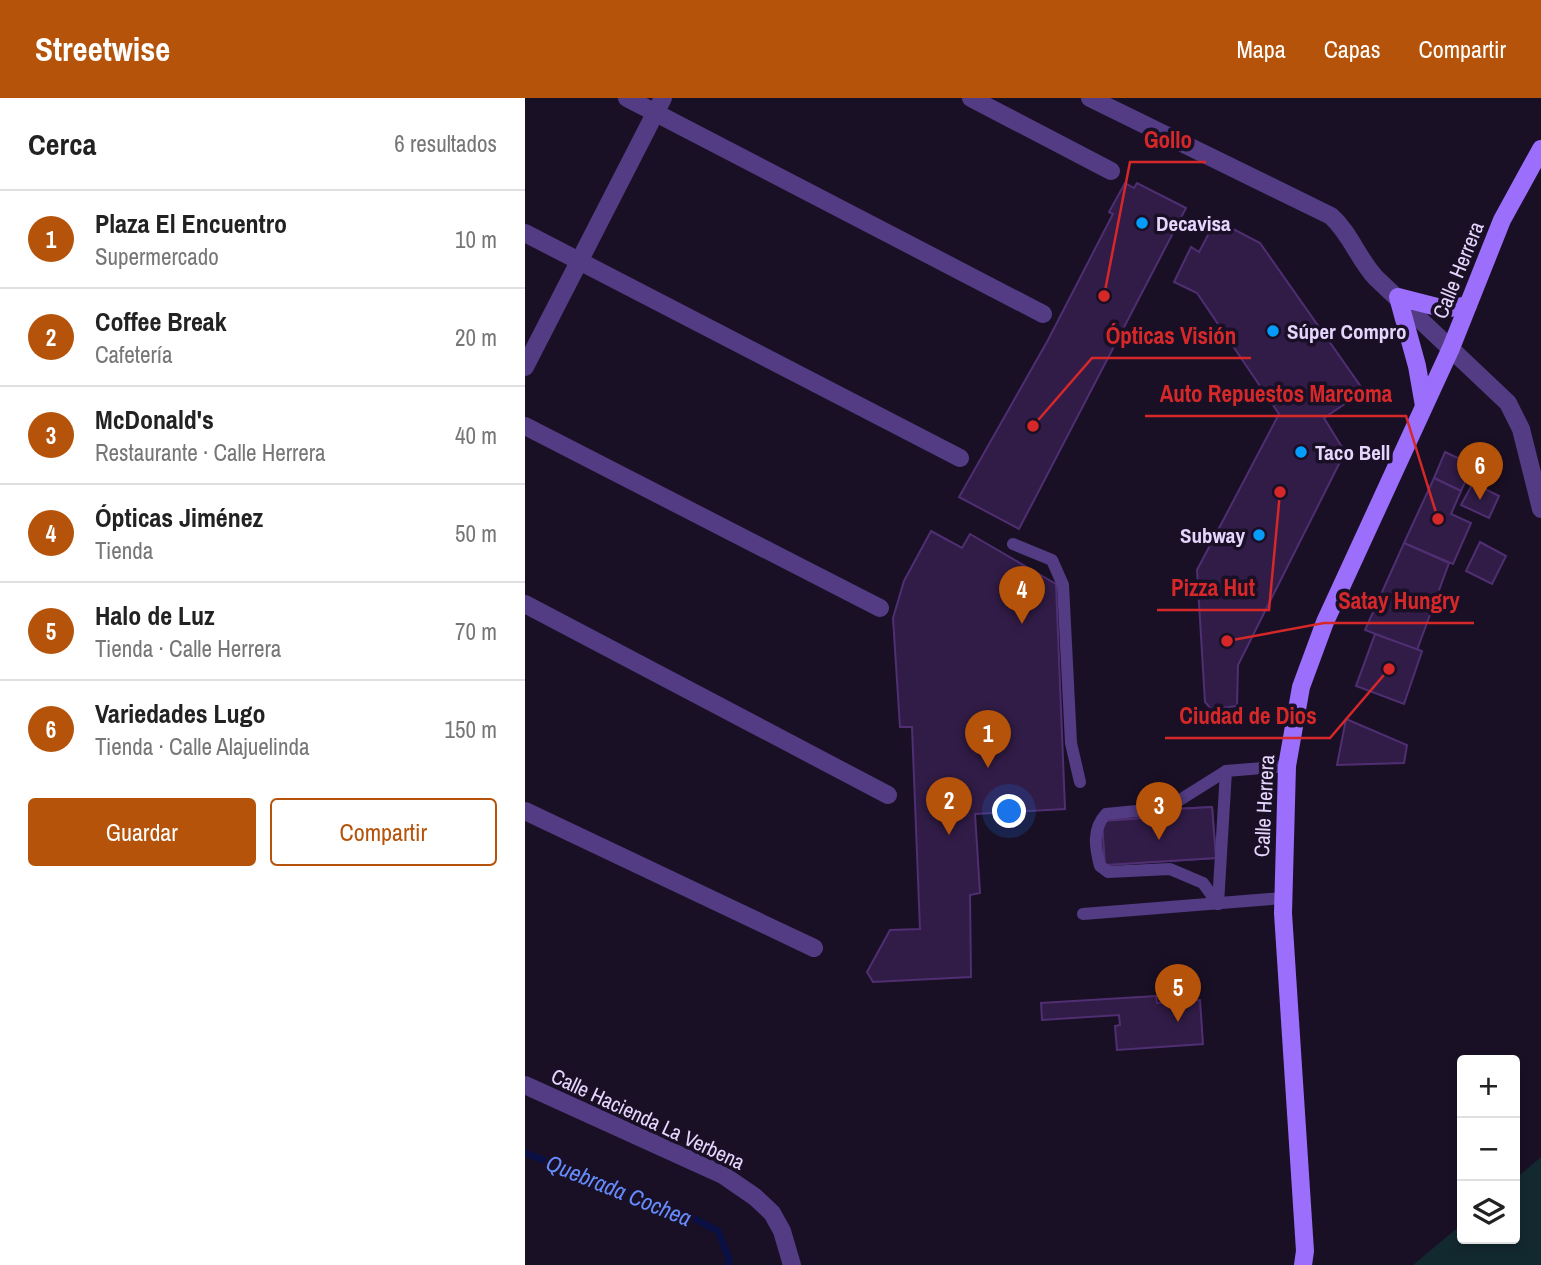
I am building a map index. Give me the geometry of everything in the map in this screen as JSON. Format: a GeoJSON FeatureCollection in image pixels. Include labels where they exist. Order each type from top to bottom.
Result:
{"type":"FeatureCollection","features":[{"type":"Feature","properties":{"kind":"street"},"geometry":{"type":"LineString","coordinates":[[627,98],[659,105],[1043,314]]}},
{"type":"Feature","properties":{"kind":"street"},"geometry":{"type":"LineString","coordinates":[[971,98],[1111,171]]}},
{"type":"Feature","properties":{"kind":"street"},"geometry":{"type":"LineString","coordinates":[[1090,98],[1331,216],[1345,229],[1367,268],[1508,403],[1521,429],[1541,509]]}},
{"type":"Feature","properties":{"kind":"street"},"geometry":{"type":"LineString","coordinates":[[525,367],[659,105]]}},
{"type":"Feature","properties":{"kind":"street","name":"Calle Herrera"},"geometry":{"type":"LineString","coordinates":[[1303,1265],[1305,1251],[1283,898],[1287,766],[1301,687],[1325,622],[1451,348],[1502,220],[1541,149]]}},
{"type":"Feature","properties":{"kind":"street"},"geometry":{"type":"LineString","coordinates":[[525,233],[960,458]]}},
{"type":"Feature","properties":{"kind":"street"},"geometry":{"type":"LineString","coordinates":[[1398,297],[1445,309],[1468,305]]}},
{"type":"Feature","properties":{"kind":"street"},"geometry":{"type":"LineString","coordinates":[[1398,297],[1417,366],[1424,406]]}},
{"type":"Feature","properties":{"kind":"street"},"geometry":{"type":"LineString","coordinates":[[525,426],[880,608]]}},
{"type":"Feature","properties":{"kind":"street"},"geometry":{"type":"LineString","coordinates":[[525,604],[888,795]]}},
{"type":"Feature","properties":{"kind":"street"},"geometry":{"type":"LineString","coordinates":[[525,811],[814,948]]}},
{"type":"Feature","properties":{"kind":"street","name":"Calle Hacienda La Verbena"},"geometry":{"type":"LineString","coordinates":[[525,1085],[723,1175],[772,1213],[782,1231],[792,1265]]}},
{"type":"Feature","properties":{"kind":"lane"},"geometry":{"type":"LineString","coordinates":[[1013,544],[1052,560],[1063,585],[1071,743],[1080,782]]}},
{"type":"Feature","properties":{"kind":"lane"},"geometry":{"type":"LineString","coordinates":[[1217,904],[1203,883],[1170,869],[1108,872],[1100,866],[1096,851],[1095,832],[1098,822],[1106,814],[1167,808],[1226,771],[1287,766]]}},
{"type":"Feature","properties":{"kind":"lane"},"geometry":{"type":"LineString","coordinates":[[1217,904],[1226,771]]}},
{"type":"Feature","properties":{"kind":"lane"},"geometry":{"type":"LineString","coordinates":[[1083,914],[1283,898]]}},
{"type":"Feature","properties":{"kind":"shaded area"},"geometry":{"type":"Polygon","coordinates":[[[1541,1157],[1541,1265],[1413,1265],[1457,1228],[1457,1244],[1520,1244],[1520,1175],[1541,1157]]]}},
{"type":"Feature","properties":{"kind":"building"},"geometry":{"type":"Polygon","coordinates":[[[1125,183],[1134,188],[1137,183],[1186,208],[1019,529],[959,497],[1048,340],[1113,214],[1109,212],[1125,183]]]}},
{"type":"Feature","properties":{"kind":"building"},"geometry":{"type":"Polygon","coordinates":[[[1216,220],[1260,243],[1364,391],[1324,418],[1345,452],[1238,665],[1237,706],[1211,709],[1205,702],[1197,570],[1279,414],[1197,293],[1174,282],[1191,247],[1199,252],[1216,220]]]}},
{"type":"Feature","properties":{"kind":"building"},"geometry":{"type":"Polygon","coordinates":[[[1445,452],[1473,465],[1461,491],[1434,478],[1445,452]]]}},
{"type":"Feature","properties":{"kind":"building"},"geometry":{"type":"Polygon","coordinates":[[[1434,478],[1461,491],[1451,514],[1471,523],[1453,564],[1404,543],[1434,478]]]}},
{"type":"Feature","properties":{"kind":"building"},"geometry":{"type":"Polygon","coordinates":[[[1473,483],[1499,496],[1489,518],[1461,505],[1473,483]]]}},
{"type":"Feature","properties":{"kind":"building"},"geometry":{"type":"Polygon","coordinates":[[[931,531],[962,548],[970,534],[1056,584],[1065,809],[975,814],[980,893],[970,895],[971,977],[873,982],[867,972],[890,930],[920,929],[912,727],[900,727],[893,618],[904,581],[931,531]]]}},
{"type":"Feature","properties":{"kind":"building"},"geometry":{"type":"Polygon","coordinates":[[[1480,542],[1506,556],[1492,584],[1466,571],[1480,542]]]}},
{"type":"Feature","properties":{"kind":"building"},"geometry":{"type":"Polygon","coordinates":[[[1404,543],[1449,563],[1417,650],[1365,630],[1404,543]]]}},
{"type":"Feature","properties":{"kind":"building"},"geometry":{"type":"Polygon","coordinates":[[[1375,634],[1422,651],[1404,704],[1356,686],[1375,634]]]}},
{"type":"Feature","properties":{"kind":"building"},"geometry":{"type":"Polygon","coordinates":[[[1346,719],[1407,745],[1404,763],[1337,765],[1346,719]]]}},
{"type":"Feature","properties":{"kind":"building"},"geometry":{"type":"Polygon","coordinates":[[[1212,807],[1216,858],[1105,865],[1102,821],[1158,817],[1157,810],[1212,807]]]}},
{"type":"Feature","properties":{"kind":"building"},"geometry":{"type":"Polygon","coordinates":[[[1212,807],[1216,858],[1105,865],[1102,821],[1158,817],[1157,810],[1212,807]]]}},
{"type":"Feature","properties":{"kind":"building"},"geometry":{"type":"Polygon","coordinates":[[[1156,996],[1157,1003],[1200,1000],[1203,1044],[1117,1050],[1115,1026],[1120,1025],[1119,1015],[1042,1020],[1041,1003],[1156,996]]]}},
{"type":"Feature","properties":{"kind":"waterway","name":"Quebrada Cochea"},"geometry":{"type":"LineString","coordinates":[[525,1153],[680,1211],[718,1231],[729,1259],[728,1265]]}},
{"type":"Feature","properties":{"kind":"place","name":"Decavisa"},"geometry":{"type":"Point","coordinates":[1142,223]}},
{"type":"Feature","properties":{"kind":"place","name":"Gollo"},"geometry":{"type":"Point","coordinates":[1104,296]}},
{"type":"Feature","properties":{"kind":"place","name":"Súper Compro"},"geometry":{"type":"Point","coordinates":[1273,331]}},
{"type":"Feature","properties":{"kind":"place","name":"Ópticas Visión"},"geometry":{"type":"Point","coordinates":[1033,426]}},
{"type":"Feature","properties":{"kind":"place","name":"Taco Bell"},"geometry":{"type":"Point","coordinates":[1301,452]}},
{"type":"Feature","properties":{"kind":"place","name":"Pizza Hut"},"geometry":{"type":"Point","coordinates":[1280,492]}},
{"type":"Feature","properties":{"kind":"place","name":"Variedades Lugo"},"geometry":{"type":"Point","coordinates":[1480,500]}},
{"type":"Feature","properties":{"kind":"place","name":"Auto Repuestos Marcoma"},"geometry":{"type":"Point","coordinates":[1438,519]}},
{"type":"Feature","properties":{"kind":"place","name":"Subway"},"geometry":{"type":"Point","coordinates":[1259,535]}},
{"type":"Feature","properties":{"kind":"place","name":"Ópticas Jiménez"},"geometry":{"type":"Point","coordinates":[1022,624]}},
{"type":"Feature","properties":{"kind":"place","name":"Satay Hungry"},"geometry":{"type":"Point","coordinates":[1227,641]}},
{"type":"Feature","properties":{"kind":"place","name":"Ciudad de Dios"},"geometry":{"type":"Point","coordinates":[1389,669]}},
{"type":"Feature","properties":{"kind":"place","name":"Plaza El Encuentro"},"geometry":{"type":"Point","coordinates":[988,768]}},
{"type":"Feature","properties":{"kind":"place","name":"Coffee Break"},"geometry":{"type":"Point","coordinates":[949,835]}},
{"type":"Feature","properties":{"kind":"place","name":"McDonald's"},"geometry":{"type":"Point","coordinates":[1159,840]}},
{"type":"Feature","properties":{"kind":"place","name":"Halo de Luz"},"geometry":{"type":"Point","coordinates":[1178,1022]}}]}
